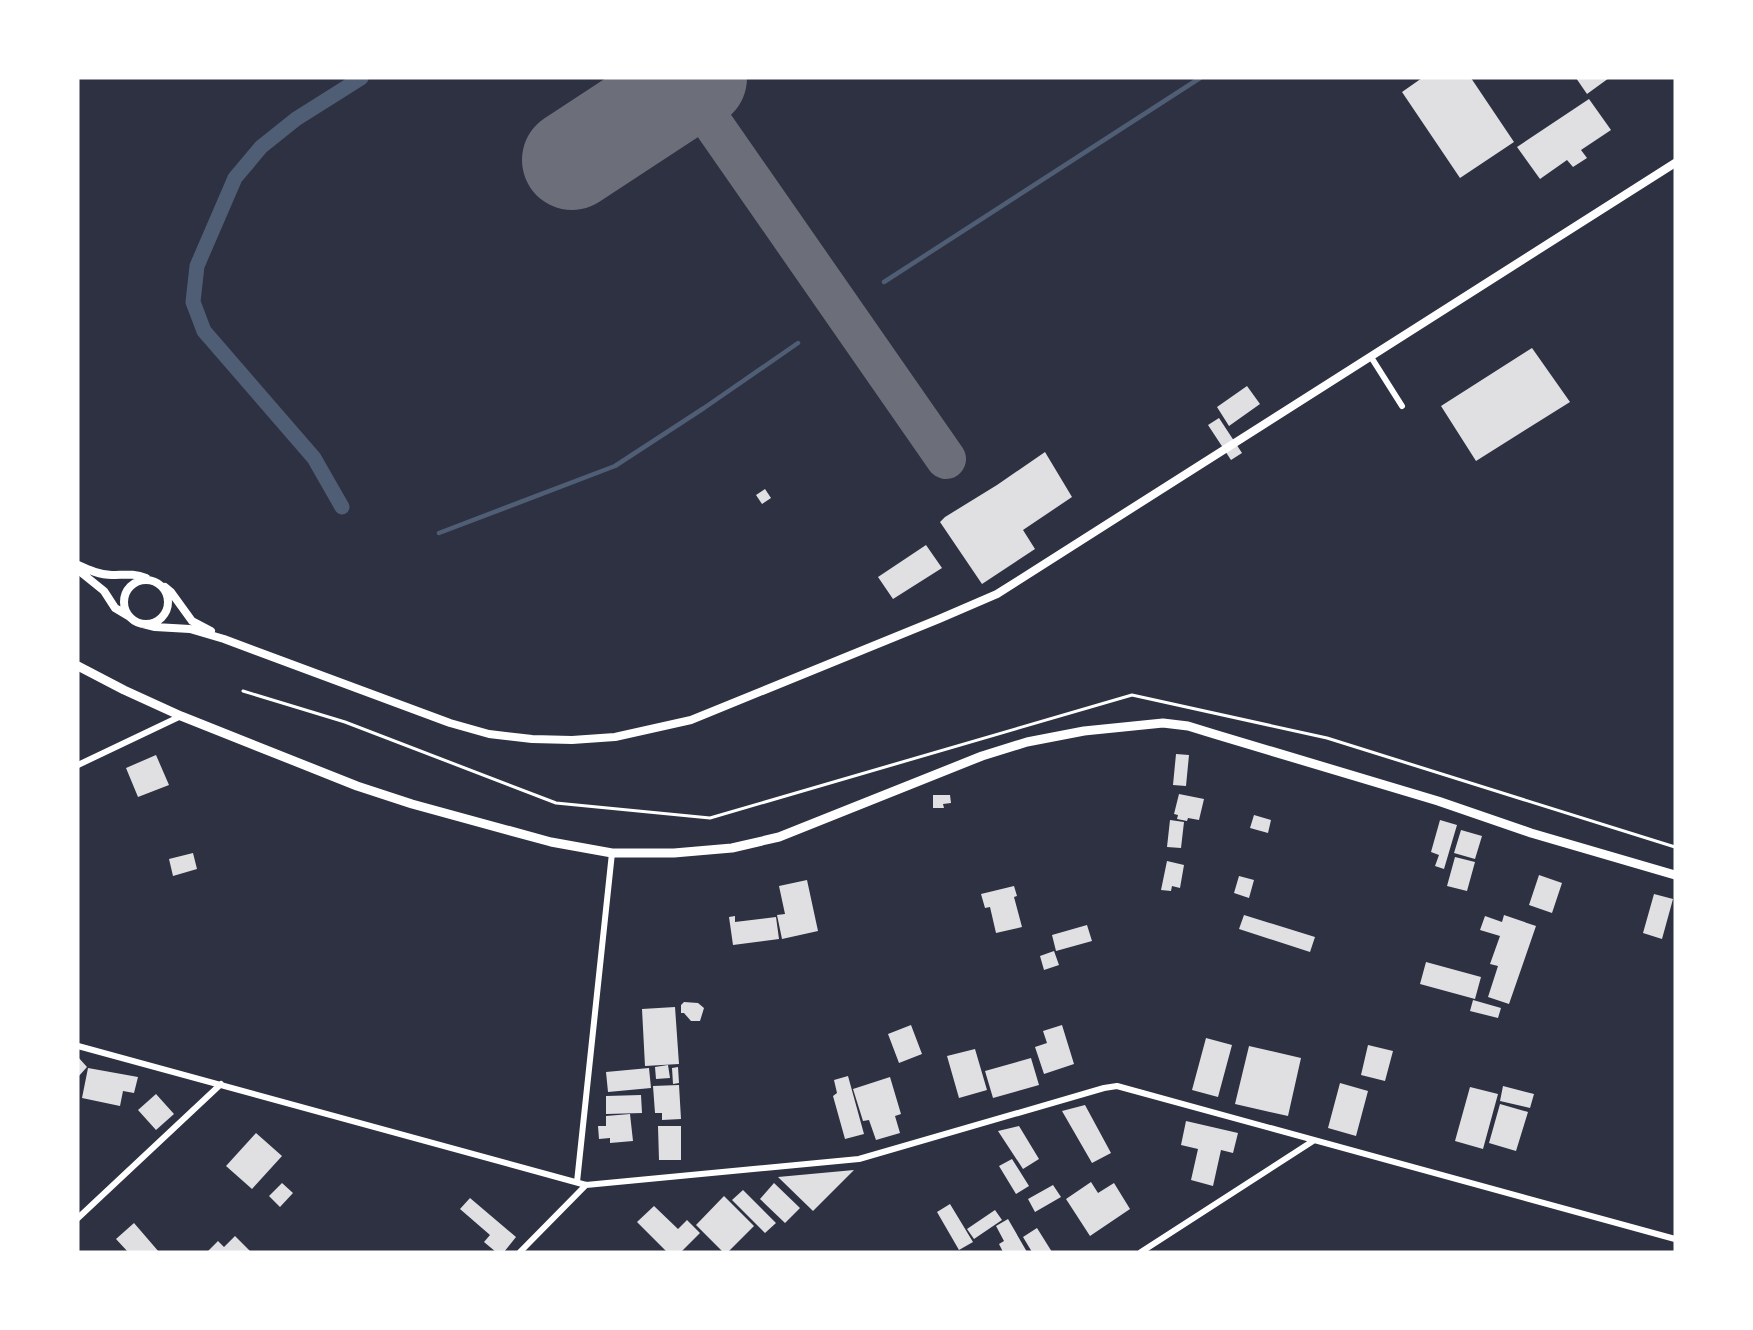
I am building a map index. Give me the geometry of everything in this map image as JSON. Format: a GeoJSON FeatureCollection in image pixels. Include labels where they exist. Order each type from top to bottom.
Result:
{"type":"FeatureCollection","features":[{"type":"Feature","properties":{"kind":"main road"},"geometry":{"type":"LineString","coordinates":[[78,666],[180,716],[345,782],[412,804],[551,842],[612,854],[674,854],[732,848],[779,837],[982,756],[1027,742],[1084,731],[1163,723],[1188,726],[1438,801],[1531,833],[1675,875]]}},
{"type":"Feature","properties":{"kind":"street"},"geometry":{"type":"LineString","coordinates":[[78,568],[104,591],[115,608],[143,624],[190,629],[224,639],[450,723],[489,734],[532,739],[572,740],[615,737],[653,730],[691,720],[737,702],[997,594],[1675,163]]}},
{"type":"Feature","properties":{"kind":"street"},"geometry":{"type":"LineString","coordinates":[[1371,357],[1402,406]]}},
{"type":"Feature","properties":{"kind":"street"},"geometry":{"type":"LineString","coordinates":[[78,568],[111,575],[132,574],[155,582],[171,592],[192,621],[224,639]]}},
{"type":"Feature","properties":{"kind":"street"},"geometry":{"type":"LineString","coordinates":[[130,617],[123,604],[126,590],[137,581],[155,582],[167,595],[167,609],[158,620],[143,624]]}},
{"type":"Feature","properties":{"kind":"street"},"geometry":{"type":"LineString","coordinates":[[78,765],[180,716]]}},
{"type":"Feature","properties":{"kind":"street"},"geometry":{"type":"LineString","coordinates":[[577,1182],[612,854]]}},
{"type":"Feature","properties":{"kind":"street"},"geometry":{"type":"LineString","coordinates":[[78,1046],[586,1185],[859,1159],[1117,1086],[1675,1239]]}},
{"type":"Feature","properties":{"kind":"street"},"geometry":{"type":"LineString","coordinates":[[78,1218],[220,1084]]}},
{"type":"Feature","properties":{"kind":"street"},"geometry":{"type":"LineString","coordinates":[[1141,1252],[1313,1141]]}},
{"type":"Feature","properties":{"kind":"street"},"geometry":{"type":"LineString","coordinates":[[520,1252],[586,1185]]}},
{"type":"Feature","properties":{"kind":"lane"},"geometry":{"type":"LineString","coordinates":[[243,691],[345,722],[556,803],[710,818],[1132,695],[1327,738],[1675,847]]}},
{"type":"Feature","properties":{"kind":"building"},"geometry":{"type":"Polygon","coordinates":[[[1422,78],[1471,78],[1514,142],[1460,178],[1402,92],[1422,78]]]}},
{"type":"Feature","properties":{"kind":"building"},"geometry":{"type":"Polygon","coordinates":[[[1576,78],[1609,78],[1587,94],[1576,78]]]}},
{"type":"Feature","properties":{"kind":"building"},"geometry":{"type":"Polygon","coordinates":[[[1589,99],[1611,130],[1581,150],[1587,158],[1573,167],[1567,160],[1540,179],[1517,147],[1589,99]]]}},
{"type":"Feature","properties":{"kind":"building"},"geometry":{"type":"Polygon","coordinates":[[[1532,348],[1570,402],[1476,461],[1441,406],[1532,348]]]}},
{"type":"Feature","properties":{"kind":"building"},"geometry":{"type":"Polygon","coordinates":[[[1247,386],[1260,404],[1229,426],[1217,407],[1247,386]]]}},
{"type":"Feature","properties":{"kind":"building"},"geometry":{"type":"Polygon","coordinates":[[[1219,418],[1242,453],[1231,460],[1208,425],[1219,418]]]}},
{"type":"Feature","properties":{"kind":"building"},"geometry":{"type":"Polygon","coordinates":[[[1045,452],[1072,497],[1023,530],[1035,549],[982,584],[940,522],[1045,452]]]}},
{"type":"Feature","properties":{"kind":"building"},"geometry":{"type":"Polygon","coordinates":[[[765,489],[771,498],[762,504],[756,495],[765,489]]]}},
{"type":"Feature","properties":{"kind":"building"},"geometry":{"type":"Polygon","coordinates":[[[926,545],[942,568],[893,599],[878,577],[926,545]]]}},
{"type":"Feature","properties":{"kind":"building"},"geometry":{"type":"Polygon","coordinates":[[[1176,754],[1189,755],[1186,786],[1173,785],[1176,754]]]}},
{"type":"Feature","properties":{"kind":"building"},"geometry":{"type":"Polygon","coordinates":[[[156,755],[169,785],[138,797],[126,768],[156,755]]]}},
{"type":"Feature","properties":{"kind":"building"},"geometry":{"type":"Polygon","coordinates":[[[1179,794],[1204,799],[1199,820],[1177,819],[1178,815],[1174,814],[1179,794]]]}},
{"type":"Feature","properties":{"kind":"building"},"geometry":{"type":"Polygon","coordinates":[[[933,795],[950,795],[951,803],[943,804],[944,808],[933,808],[933,795]]]}},
{"type":"Feature","properties":{"kind":"building"},"geometry":{"type":"Polygon","coordinates":[[[1254,815],[1271,820],[1268,833],[1250,828],[1254,815]]]}},
{"type":"Feature","properties":{"kind":"building"},"geometry":{"type":"Polygon","coordinates":[[[1170,820],[1184,822],[1181,848],[1167,847],[1170,820]]]}},
{"type":"Feature","properties":{"kind":"building"},"geometry":{"type":"Polygon","coordinates":[[[1440,820],[1457,825],[1444,869],[1435,866],[1439,855],[1431,852],[1440,820]]]}},
{"type":"Feature","properties":{"kind":"building"},"geometry":{"type":"Polygon","coordinates":[[[1461,830],[1482,836],[1475,859],[1454,853],[1461,830]]]}},
{"type":"Feature","properties":{"kind":"building"},"geometry":{"type":"Polygon","coordinates":[[[193,853],[197,869],[173,876],[169,859],[193,853]]]}},
{"type":"Feature","properties":{"kind":"building"},"geometry":{"type":"Polygon","coordinates":[[[1455,857],[1475,862],[1467,891],[1447,886],[1455,857]]]}},
{"type":"Feature","properties":{"kind":"building"},"geometry":{"type":"Polygon","coordinates":[[[1167,861],[1184,865],[1180,888],[1172,886],[1171,891],[1161,890],[1167,861]]]}},
{"type":"Feature","properties":{"kind":"building"},"geometry":{"type":"Polygon","coordinates":[[[1539,875],[1562,883],[1552,913],[1529,905],[1539,875]]]}},
{"type":"Feature","properties":{"kind":"building"},"geometry":{"type":"Polygon","coordinates":[[[1239,876],[1254,880],[1249,898],[1234,893],[1239,876]]]}},
{"type":"Feature","properties":{"kind":"building"},"geometry":{"type":"Polygon","coordinates":[[[807,880],[818,931],[782,939],[777,915],[785,914],[779,886],[807,880]]]}},
{"type":"Feature","properties":{"kind":"building"},"geometry":{"type":"Polygon","coordinates":[[[1014,886],[1017,896],[1014,897],[1022,927],[996,933],[990,907],[985,908],[981,894],[1014,886]]]}},
{"type":"Feature","properties":{"kind":"building"},"geometry":{"type":"Polygon","coordinates":[[[1654,894],[1673,899],[1662,939],[1643,933],[1654,894]]]}},
{"type":"Feature","properties":{"kind":"building"},"geometry":{"type":"Polygon","coordinates":[[[1244,915],[1315,937],[1310,952],[1239,929],[1244,915]]]}},
{"type":"Feature","properties":{"kind":"building"},"geometry":{"type":"Polygon","coordinates":[[[1504,915],[1536,926],[1509,1004],[1488,997],[1498,966],[1490,964],[1500,936],[1480,930],[1485,916],[1502,922],[1504,915]]]}},
{"type":"Feature","properties":{"kind":"building"},"geometry":{"type":"Polygon","coordinates":[[[735,916],[735,922],[776,917],[779,939],[733,945],[729,917],[735,916]]]}},
{"type":"Feature","properties":{"kind":"building"},"geometry":{"type":"Polygon","coordinates":[[[1087,925],[1092,941],[1056,951],[1052,935],[1087,925]]]}},
{"type":"Feature","properties":{"kind":"building"},"geometry":{"type":"Polygon","coordinates":[[[1054,951],[1059,965],[1044,970],[1040,956],[1054,951]]]}},
{"type":"Feature","properties":{"kind":"building"},"geometry":{"type":"Polygon","coordinates":[[[1426,962],[1481,977],[1475,999],[1420,984],[1426,962]]]}},
{"type":"Feature","properties":{"kind":"building"},"geometry":{"type":"Polygon","coordinates":[[[1473,1000],[1501,1008],[1498,1018],[1470,1011],[1473,1000]]]}},
{"type":"Feature","properties":{"kind":"building"},"geometry":{"type":"Polygon","coordinates":[[[684,1002],[698,1003],[704,1008],[700,1021],[691,1021],[684,1013],[681,1013],[681,1005],[684,1002]]]}},
{"type":"Feature","properties":{"kind":"building"},"geometry":{"type":"Polygon","coordinates":[[[675,1007],[679,1064],[645,1066],[642,1009],[675,1007]]]}},
{"type":"Feature","properties":{"kind":"building"},"geometry":{"type":"Polygon","coordinates":[[[911,1025],[922,1054],[899,1063],[888,1034],[911,1025]]]}},
{"type":"Feature","properties":{"kind":"building"},"geometry":{"type":"Polygon","coordinates":[[[1062,1025],[1074,1064],[1044,1074],[1035,1047],[1047,1043],[1043,1031],[1062,1025]]]}},
{"type":"Feature","properties":{"kind":"building"},"geometry":{"type":"Polygon","coordinates":[[[1206,1038],[1232,1045],[1218,1097],[1192,1090],[1206,1038]]]}},
{"type":"Feature","properties":{"kind":"building"},"geometry":{"type":"Polygon","coordinates":[[[1368,1045],[1393,1051],[1385,1081],[1361,1075],[1368,1045]]]}},
{"type":"Feature","properties":{"kind":"building"},"geometry":{"type":"Polygon","coordinates":[[[1249,1046],[1301,1058],[1288,1116],[1235,1104],[1249,1046]]]}},
{"type":"Feature","properties":{"kind":"building"},"geometry":{"type":"Polygon","coordinates":[[[975,1049],[987,1090],[959,1098],[947,1056],[975,1049]]]}},
{"type":"Feature","properties":{"kind":"building"},"geometry":{"type":"Polygon","coordinates":[[[78,1057],[87,1067],[78,1077],[78,1057]]]}},
{"type":"Feature","properties":{"kind":"building"},"geometry":{"type":"Polygon","coordinates":[[[1031,1058],[1039,1085],[993,1098],[985,1071],[1031,1058]]]}},
{"type":"Feature","properties":{"kind":"building"},"geometry":{"type":"Polygon","coordinates":[[[668,1065],[670,1078],[656,1079],[655,1067],[668,1065]]]}},
{"type":"Feature","properties":{"kind":"building"},"geometry":{"type":"Polygon","coordinates":[[[678,1067],[679,1083],[673,1084],[672,1068],[678,1067]]]}},
{"type":"Feature","properties":{"kind":"building"},"geometry":{"type":"Polygon","coordinates":[[[88,1068],[138,1077],[134,1093],[123,1091],[120,1106],[82,1098],[88,1068]]]}},
{"type":"Feature","properties":{"kind":"building"},"geometry":{"type":"Polygon","coordinates":[[[649,1068],[651,1088],[608,1092],[606,1072],[649,1068]]]}},
{"type":"Feature","properties":{"kind":"building"},"geometry":{"type":"Polygon","coordinates":[[[848,1076],[864,1134],[845,1139],[833,1096],[837,1093],[834,1080],[848,1076]]]}},
{"type":"Feature","properties":{"kind":"building"},"geometry":{"type":"Polygon","coordinates":[[[890,1077],[901,1114],[895,1116],[900,1133],[876,1140],[869,1120],[863,1121],[853,1089],[890,1077]]]}},
{"type":"Feature","properties":{"kind":"building"},"geometry":{"type":"Polygon","coordinates":[[[1340,1083],[1368,1091],[1356,1136],[1328,1128],[1340,1083]]]}},
{"type":"Feature","properties":{"kind":"building"},"geometry":{"type":"Polygon","coordinates":[[[679,1085],[681,1119],[662,1120],[662,1113],[655,1113],[653,1086],[679,1085]]]}},
{"type":"Feature","properties":{"kind":"building"},"geometry":{"type":"Polygon","coordinates":[[[1503,1086],[1534,1094],[1530,1108],[1500,1101],[1503,1086]]]}},
{"type":"Feature","properties":{"kind":"building"},"geometry":{"type":"Polygon","coordinates":[[[1470,1087],[1498,1094],[1483,1149],[1455,1141],[1470,1087]]]}},
{"type":"Feature","properties":{"kind":"building"},"geometry":{"type":"Polygon","coordinates":[[[156,1094],[174,1114],[156,1130],[138,1110],[156,1094]]]}},
{"type":"Feature","properties":{"kind":"building"},"geometry":{"type":"Polygon","coordinates":[[[641,1095],[642,1113],[606,1114],[606,1096],[641,1095]]]}},
{"type":"Feature","properties":{"kind":"building"},"geometry":{"type":"Polygon","coordinates":[[[1500,1104],[1528,1112],[1516,1151],[1489,1143],[1500,1104]]]}},
{"type":"Feature","properties":{"kind":"building"},"geometry":{"type":"Polygon","coordinates":[[[1085,1105],[1111,1153],[1092,1163],[1062,1111],[1085,1105]]]}},
{"type":"Feature","properties":{"kind":"building"},"geometry":{"type":"Polygon","coordinates":[[[630,1114],[633,1141],[610,1143],[610,1138],[599,1139],[598,1126],[606,1126],[606,1116],[630,1114]]]}},
{"type":"Feature","properties":{"kind":"building"},"geometry":{"type":"Polygon","coordinates":[[[1186,1121],[1238,1133],[1233,1153],[1221,1150],[1213,1186],[1191,1180],[1198,1149],[1181,1145],[1186,1121]]]}},
{"type":"Feature","properties":{"kind":"building"},"geometry":{"type":"Polygon","coordinates":[[[658,1126],[681,1126],[681,1160],[659,1160],[658,1126]]]}},
{"type":"Feature","properties":{"kind":"building"},"geometry":{"type":"Polygon","coordinates":[[[1019,1126],[1039,1159],[1023,1169],[998,1131],[1019,1126]]]}},
{"type":"Feature","properties":{"kind":"building"},"geometry":{"type":"Polygon","coordinates":[[[256,1133],[282,1156],[252,1189],[226,1166],[256,1133]]]}},
{"type":"Feature","properties":{"kind":"building"},"geometry":{"type":"Polygon","coordinates":[[[1012,1159],[1029,1186],[1016,1194],[999,1166],[1012,1159]]]}},
{"type":"Feature","properties":{"kind":"building"},"geometry":{"type":"Polygon","coordinates":[[[854,1170],[813,1211],[778,1177],[854,1170]]]}},
{"type":"Feature","properties":{"kind":"building"},"geometry":{"type":"Polygon","coordinates":[[[1091,1182],[1098,1193],[1114,1183],[1130,1209],[1090,1236],[1066,1199],[1091,1182]]]}},
{"type":"Feature","properties":{"kind":"building"},"geometry":{"type":"Polygon","coordinates":[[[282,1183],[293,1193],[280,1207],[269,1196],[282,1183]]]}},
{"type":"Feature","properties":{"kind":"building"},"geometry":{"type":"Polygon","coordinates":[[[774,1183],[800,1208],[785,1223],[760,1199],[774,1183]]]}},
{"type":"Feature","properties":{"kind":"building"},"geometry":{"type":"Polygon","coordinates":[[[1053,1185],[1061,1197],[1035,1212],[1028,1199],[1053,1185]]]}},
{"type":"Feature","properties":{"kind":"building"},"geometry":{"type":"Polygon","coordinates":[[[743,1190],[776,1223],[765,1233],[732,1200],[743,1190]]]}},
{"type":"Feature","properties":{"kind":"building"},"geometry":{"type":"Polygon","coordinates":[[[724,1196],[754,1226],[728,1252],[723,1252],[696,1225],[724,1196]]]}},
{"type":"Feature","properties":{"kind":"building"},"geometry":{"type":"Polygon","coordinates":[[[470,1198],[516,1237],[504,1252],[496,1252],[484,1242],[490,1235],[460,1209],[470,1198]]]}},
{"type":"Feature","properties":{"kind":"building"},"geometry":{"type":"Polygon","coordinates":[[[950,1204],[973,1242],[959,1250],[937,1212],[950,1204]]]}},
{"type":"Feature","properties":{"kind":"building"},"geometry":{"type":"Polygon","coordinates":[[[654,1206],[678,1229],[687,1220],[700,1233],[681,1252],[667,1252],[637,1222],[654,1206]]]}},
{"type":"Feature","properties":{"kind":"building"},"geometry":{"type":"Polygon","coordinates":[[[995,1210],[1002,1220],[974,1239],[967,1229],[995,1210]]]}},
{"type":"Feature","properties":{"kind":"building"},"geometry":{"type":"Polygon","coordinates":[[[1008,1219],[1027,1252],[1003,1252],[999,1244],[1004,1241],[996,1226],[1008,1219]]]}},
{"type":"Feature","properties":{"kind":"building"},"geometry":{"type":"Polygon","coordinates":[[[134,1223],[159,1252],[128,1252],[116,1239],[134,1223]]]}},
{"type":"Feature","properties":{"kind":"building"},"geometry":{"type":"Polygon","coordinates":[[[1037,1228],[1052,1252],[1032,1252],[1023,1237],[1037,1228]]]}},
{"type":"Feature","properties":{"kind":"building"},"geometry":{"type":"Polygon","coordinates":[[[235,1236],[251,1252],[207,1252],[218,1241],[224,1247],[235,1236]]]}},
{"type":"Feature","properties":{"kind":"waterway"},"geometry":{"type":"LineString","coordinates":[[342,507],[314,458],[204,331],[193,302],[197,266],[235,178],[261,147],[296,119],[361,78]]}},
{"type":"Feature","properties":{"kind":"waterway"},"geometry":{"type":"LineString","coordinates":[[884,282],[1200,78]]}},
{"type":"Feature","properties":{"kind":"waterway"},"geometry":{"type":"LineString","coordinates":[[439,533],[615,466],[798,343]]}},
{"type":"Feature","properties":{"kind":"taxiway"},"geometry":{"type":"LineString","coordinates":[[686,85],[946,459]]}},
{"type":"Feature","properties":{"kind":"runway"},"geometry":{"type":"LineString","coordinates":[[572,160],[697,78]]}}]}
